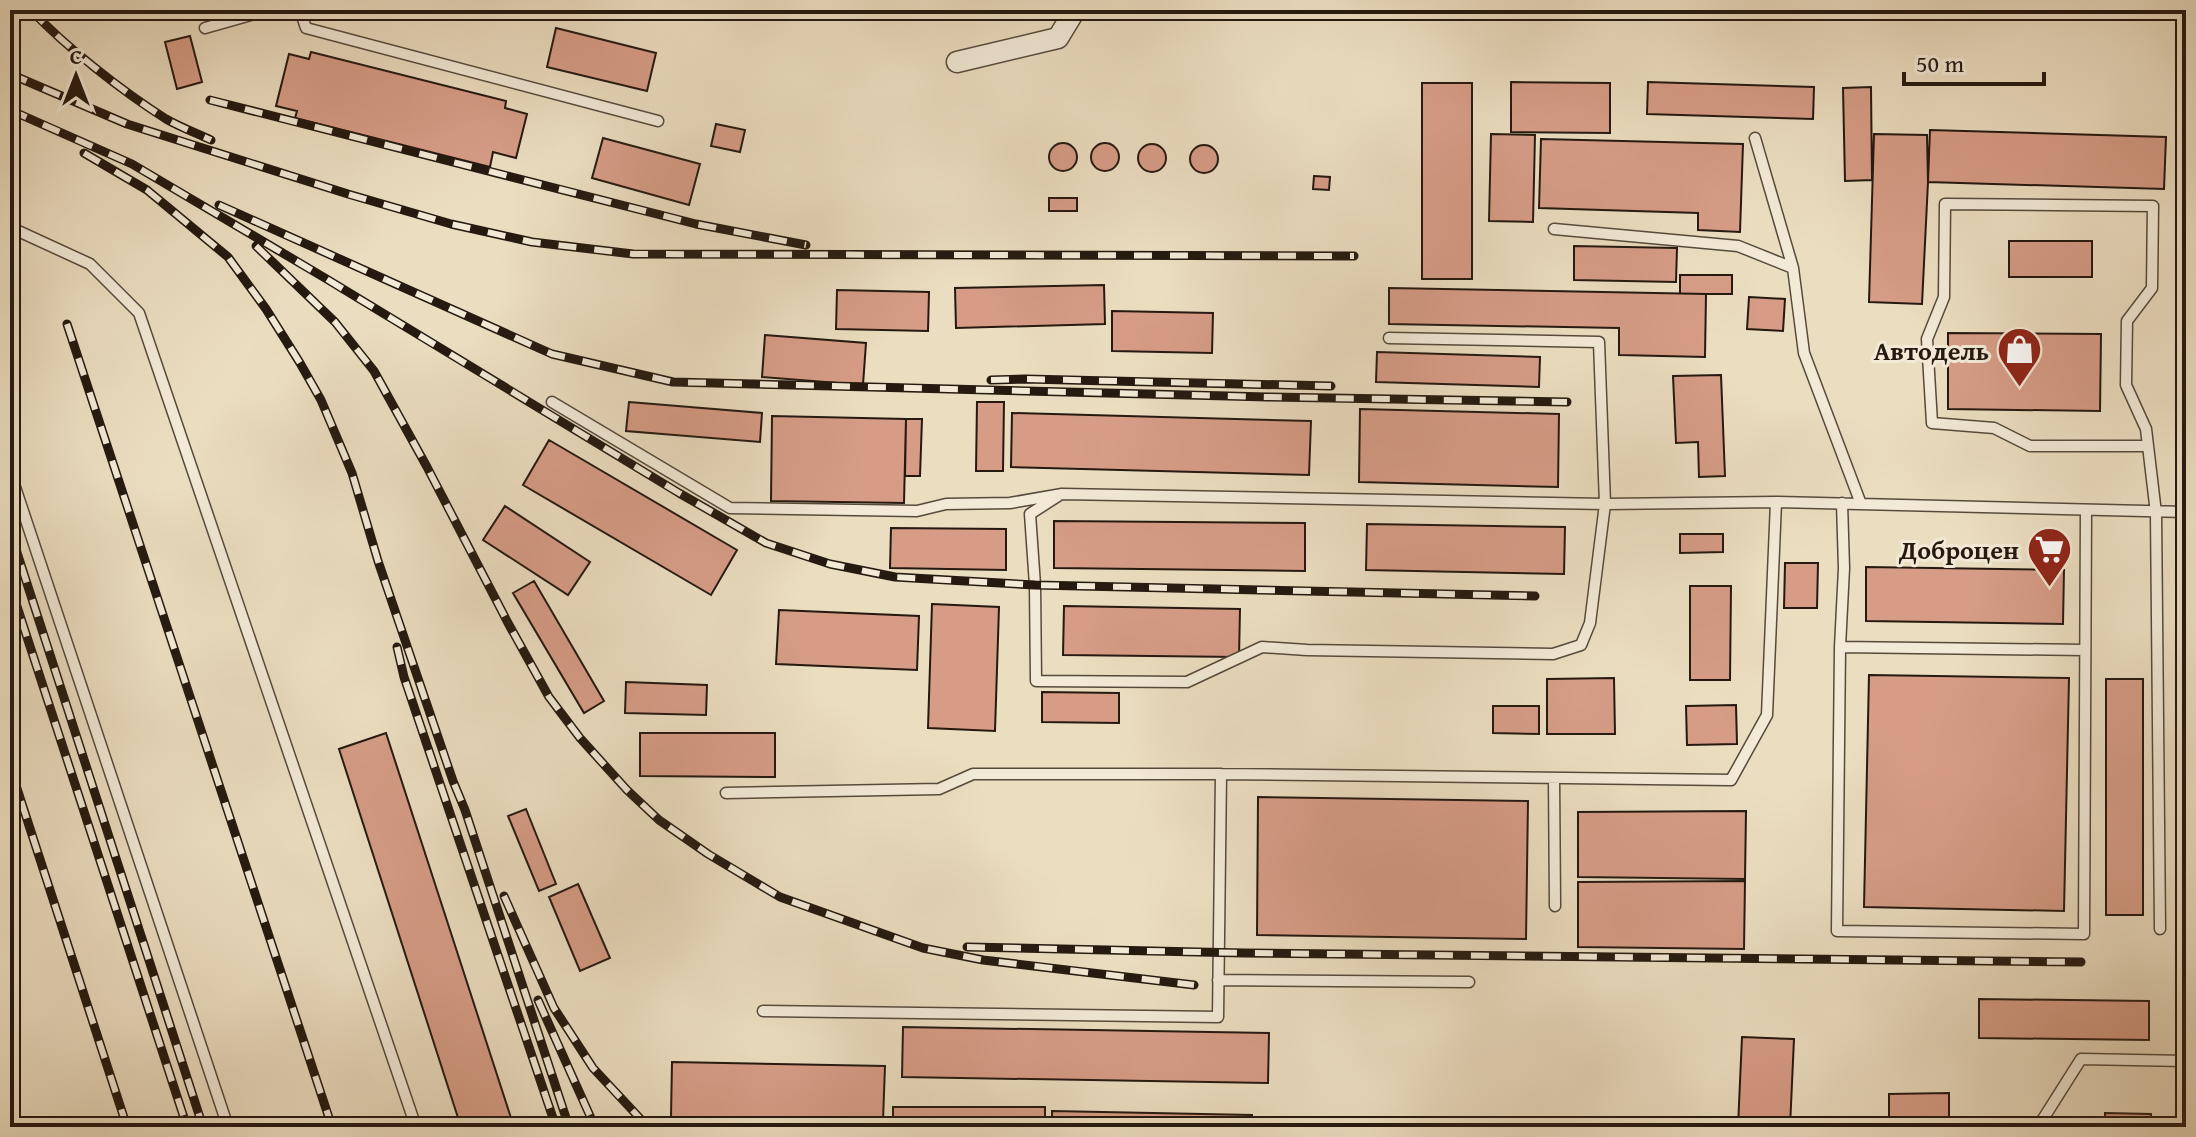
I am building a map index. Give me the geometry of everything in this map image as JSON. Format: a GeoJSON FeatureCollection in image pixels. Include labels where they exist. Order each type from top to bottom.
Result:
{"type":"FeatureCollection","features":[{"type":"Feature","properties":{"kind":"street"},"geometry":{"type":"LineString","coordinates":[[957,62],[1058,38],[1075,10]]}},
{"type":"Feature","properties":{"kind":"lane"},"geometry":{"type":"LineString","coordinates":[[205,28],[268,10]]}},
{"type":"Feature","properties":{"kind":"lane"},"geometry":{"type":"LineString","coordinates":[[300,10],[306,28],[658,121]]}},
{"type":"Feature","properties":{"kind":"lane"},"geometry":{"type":"LineString","coordinates":[[1755,138],[1793,268],[1804,353],[1861,504]]}},
{"type":"Feature","properties":{"kind":"lane"},"geometry":{"type":"LineString","coordinates":[[2148,446],[2030,446],[1994,428],[1932,423],[1927,339],[1944,297],[1945,204],[2153,206],[2152,288],[2127,321],[2126,385],[2146,429],[2156,513],[2160,929]]}},
{"type":"Feature","properties":{"kind":"lane"},"geometry":{"type":"LineString","coordinates":[[1554,229],[1738,246],[1793,268]]}},
{"type":"Feature","properties":{"kind":"lane"},"geometry":{"type":"LineString","coordinates":[[10,232],[16,230],[90,264],[139,313],[416,1127]]}},
{"type":"Feature","properties":{"kind":"lane"},"geometry":{"type":"LineString","coordinates":[[1062,494],[1030,514],[1035,585],[1036,681],[1187,682],[1262,647],[1323,651],[1553,654],[1581,645],[1590,623],[1605,504],[1599,342],[1389,338]]}},
{"type":"Feature","properties":{"kind":"lane"},"geometry":{"type":"LineString","coordinates":[[552,402],[730,508],[917,511],[946,504],[1010,503],[1062,494],[1605,504],[1842,503],[2184,513]]}},
{"type":"Feature","properties":{"kind":"lane"},"geometry":{"type":"LineString","coordinates":[[10,472],[228,1127]]}},
{"type":"Feature","properties":{"kind":"lane"},"geometry":{"type":"LineString","coordinates":[[726,793],[939,789],[973,774],[1731,780],[1767,715],[1776,502]]}},
{"type":"Feature","properties":{"kind":"lane"},"geometry":{"type":"LineString","coordinates":[[1842,503],[1844,568],[1840,647],[1837,931],[2084,934],[2086,510]]}},
{"type":"Feature","properties":{"kind":"lane"},"geometry":{"type":"LineString","coordinates":[[1840,647],[2084,650]]}},
{"type":"Feature","properties":{"kind":"lane"},"geometry":{"type":"LineString","coordinates":[[763,1011],[1218,1017],[1221,774]]}},
{"type":"Feature","properties":{"kind":"lane"},"geometry":{"type":"LineString","coordinates":[[1554,778],[1555,906]]}},
{"type":"Feature","properties":{"kind":"lane"},"geometry":{"type":"LineString","coordinates":[[1218,980],[1469,982]]}},
{"type":"Feature","properties":{"kind":"lane"},"geometry":{"type":"LineString","coordinates":[[2038,1127],[2081,1059],[2186,1061]]}},
{"type":"Feature","properties":{"kind":"building"},"geometry":{"type":"Polygon","coordinates":[[[556,28],[656,53],[647,91],[547,67],[556,28]]]}},
{"type":"Feature","properties":{"kind":"building"},"geometry":{"type":"Polygon","coordinates":[[[190,36],[202,82],[177,89],[165,42],[190,36]]]}},
{"type":"Feature","properties":{"kind":"building"},"geometry":{"type":"Polygon","coordinates":[[[311,52],[506,101],[505,108],[527,114],[516,158],[493,152],[490,167],[295,118],[297,111],[276,106],[289,54],[309,59],[311,52]]]}},
{"type":"Feature","properties":{"kind":"building"},"geometry":{"type":"Polygon","coordinates":[[[1511,82],[1610,83],[1610,133],[1511,132],[1511,82]]]}},
{"type":"Feature","properties":{"kind":"building"},"geometry":{"type":"Polygon","coordinates":[[[1648,82],[1814,87],[1813,119],[1647,114],[1648,82]]]}},
{"type":"Feature","properties":{"kind":"building"},"geometry":{"type":"Polygon","coordinates":[[[1422,83],[1472,83],[1472,279],[1422,279],[1422,83]]]}},
{"type":"Feature","properties":{"kind":"building"},"geometry":{"type":"Polygon","coordinates":[[[1871,87],[1872,180],[1845,181],[1843,88],[1871,87]]]}},
{"type":"Feature","properties":{"kind":"building"},"geometry":{"type":"Polygon","coordinates":[[[716,124],[745,130],[740,152],[711,146],[716,124]]]}},
{"type":"Feature","properties":{"kind":"building"},"geometry":{"type":"Polygon","coordinates":[[[1930,130],[2166,137],[2164,189],[1928,182],[1930,130]]]}},
{"type":"Feature","properties":{"kind":"building"},"geometry":{"type":"Polygon","coordinates":[[[1491,134],[1535,135],[1533,222],[1489,221],[1491,134]]]}},
{"type":"Feature","properties":{"kind":"building"},"geometry":{"type":"Polygon","coordinates":[[[1874,134],[1927,135],[1922,304],[1869,302],[1874,134]]]}},
{"type":"Feature","properties":{"kind":"building"},"geometry":{"type":"Polygon","coordinates":[[[603,138],[700,164],[689,205],[592,178],[603,138]]]}},
{"type":"Feature","properties":{"kind":"building"},"geometry":{"type":"Polygon","coordinates":[[[1541,139],[1743,144],[1740,232],[1698,230],[1698,213],[1539,208],[1541,139]]]}},
{"type":"Feature","properties":{"kind":"building"},"geometry":{"type":"Polygon","coordinates":[[[1063,143],[1073,147],[1077,157],[1073,167],[1063,171],[1053,167],[1049,157],[1053,147],[1063,143]]]}},
{"type":"Feature","properties":{"kind":"building"},"geometry":{"type":"Polygon","coordinates":[[[1105,143],[1115,147],[1119,157],[1115,167],[1105,171],[1095,167],[1091,157],[1095,147],[1105,143]]]}},
{"type":"Feature","properties":{"kind":"building"},"geometry":{"type":"Polygon","coordinates":[[[1152,144],[1162,148],[1166,158],[1162,168],[1152,172],[1142,168],[1138,158],[1142,148],[1152,144]]]}},
{"type":"Feature","properties":{"kind":"building"},"geometry":{"type":"Polygon","coordinates":[[[1204,145],[1214,149],[1218,159],[1214,169],[1204,173],[1194,169],[1190,159],[1194,149],[1204,145]]]}},
{"type":"Feature","properties":{"kind":"building"},"geometry":{"type":"Polygon","coordinates":[[[1314,176],[1330,177],[1329,190],[1313,189],[1314,176]]]}},
{"type":"Feature","properties":{"kind":"building"},"geometry":{"type":"Polygon","coordinates":[[[1049,198],[1077,198],[1077,211],[1049,211],[1049,198]]]}},
{"type":"Feature","properties":{"kind":"building"},"geometry":{"type":"Polygon","coordinates":[[[2009,241],[2092,241],[2092,277],[2009,277],[2009,241]]]}},
{"type":"Feature","properties":{"kind":"building"},"geometry":{"type":"Polygon","coordinates":[[[1574,246],[1677,248],[1676,282],[1574,280],[1574,246]]]}},
{"type":"Feature","properties":{"kind":"building"},"geometry":{"type":"Polygon","coordinates":[[[1680,275],[1732,275],[1732,294],[1680,294],[1680,275]]]}},
{"type":"Feature","properties":{"kind":"building"},"geometry":{"type":"Polygon","coordinates":[[[1104,285],[1105,324],[956,328],[955,288],[1104,285]]]}},
{"type":"Feature","properties":{"kind":"building"},"geometry":{"type":"Polygon","coordinates":[[[1389,288],[1706,294],[1705,357],[1619,355],[1619,328],[1389,324],[1389,288]]]}},
{"type":"Feature","properties":{"kind":"building"},"geometry":{"type":"Polygon","coordinates":[[[837,290],[929,292],[928,331],[836,329],[837,290]]]}},
{"type":"Feature","properties":{"kind":"building"},"geometry":{"type":"Polygon","coordinates":[[[1749,297],[1785,299],[1783,331],[1747,329],[1749,297]]]}},
{"type":"Feature","properties":{"kind":"building"},"geometry":{"type":"Polygon","coordinates":[[[1112,311],[1213,313],[1212,353],[1112,351],[1112,311]]]}},
{"type":"Feature","properties":{"kind":"building"},"geometry":{"type":"Polygon","coordinates":[[[1948,333],[2101,334],[2100,411],[1948,409],[1948,333]]]}},
{"type":"Feature","properties":{"kind":"building"},"geometry":{"type":"Polygon","coordinates":[[[765,335],[866,343],[863,385],[762,377],[765,335]]]}},
{"type":"Feature","properties":{"kind":"building"},"geometry":{"type":"Polygon","coordinates":[[[1377,352],[1540,357],[1539,387],[1376,382],[1377,352]]]}},
{"type":"Feature","properties":{"kind":"building"},"geometry":{"type":"Polygon","coordinates":[[[1721,375],[1725,476],[1699,477],[1698,442],[1676,443],[1673,376],[1721,375]]]}},
{"type":"Feature","properties":{"kind":"building"},"geometry":{"type":"Polygon","coordinates":[[[629,402],[762,413],[760,442],[626,431],[629,402]]]}},
{"type":"Feature","properties":{"kind":"building"},"geometry":{"type":"Polygon","coordinates":[[[977,402],[1004,402],[1003,471],[976,471],[977,402]]]}},
{"type":"Feature","properties":{"kind":"building"},"geometry":{"type":"Polygon","coordinates":[[[1360,409],[1559,414],[1558,487],[1359,482],[1360,409]]]}},
{"type":"Feature","properties":{"kind":"building"},"geometry":{"type":"Polygon","coordinates":[[[1012,413],[1311,421],[1309,475],[1011,467],[1012,413]]]}},
{"type":"Feature","properties":{"kind":"building"},"geometry":{"type":"Polygon","coordinates":[[[772,416],[906,419],[904,503],[771,501],[772,416]]]}},
{"type":"Feature","properties":{"kind":"building"},"geometry":{"type":"Polygon","coordinates":[[[906,419],[922,419],[920,476],[905,476],[906,419]]]}},
{"type":"Feature","properties":{"kind":"building"},"geometry":{"type":"Polygon","coordinates":[[[549,440],[737,550],[711,595],[523,485],[549,440]]]}},
{"type":"Feature","properties":{"kind":"building"},"geometry":{"type":"Polygon","coordinates":[[[505,506],[590,562],[568,595],[483,540],[505,506]]]}},
{"type":"Feature","properties":{"kind":"building"},"geometry":{"type":"Polygon","coordinates":[[[1054,521],[1305,523],[1305,571],[1054,568],[1054,521]]]}},
{"type":"Feature","properties":{"kind":"building"},"geometry":{"type":"Polygon","coordinates":[[[1367,524],[1565,527],[1564,574],[1366,570],[1367,524]]]}},
{"type":"Feature","properties":{"kind":"building"},"geometry":{"type":"Polygon","coordinates":[[[891,528],[1006,529],[1006,570],[890,568],[891,528]]]}},
{"type":"Feature","properties":{"kind":"building"},"geometry":{"type":"Polygon","coordinates":[[[1680,534],[1723,534],[1723,552],[1680,553],[1680,534]]]}},
{"type":"Feature","properties":{"kind":"building"},"geometry":{"type":"Polygon","coordinates":[[[1785,563],[1818,563],[1817,608],[1784,608],[1785,563]]]}},
{"type":"Feature","properties":{"kind":"building"},"geometry":{"type":"Polygon","coordinates":[[[1866,567],[2064,570],[2063,624],[1866,621],[1866,567]]]}},
{"type":"Feature","properties":{"kind":"building"},"geometry":{"type":"Polygon","coordinates":[[[534,581],[604,701],[584,713],[513,593],[534,581]]]}},
{"type":"Feature","properties":{"kind":"building"},"geometry":{"type":"Polygon","coordinates":[[[1690,586],[1731,586],[1730,680],[1690,680],[1690,586]]]}},
{"type":"Feature","properties":{"kind":"building"},"geometry":{"type":"Polygon","coordinates":[[[932,604],[999,607],[995,731],[928,728],[932,604]]]}},
{"type":"Feature","properties":{"kind":"building"},"geometry":{"type":"Polygon","coordinates":[[[1064,606],[1240,609],[1239,657],[1063,655],[1064,606]]]}},
{"type":"Feature","properties":{"kind":"building"},"geometry":{"type":"Polygon","coordinates":[[[779,610],[919,616],[917,670],[776,664],[779,610]]]}},
{"type":"Feature","properties":{"kind":"building"},"geometry":{"type":"Polygon","coordinates":[[[1869,675],[2069,678],[2064,911],[1864,907],[1869,675]]]}},
{"type":"Feature","properties":{"kind":"building"},"geometry":{"type":"Polygon","coordinates":[[[1614,678],[1615,734],[1547,734],[1547,679],[1614,678]]]}},
{"type":"Feature","properties":{"kind":"building"},"geometry":{"type":"Polygon","coordinates":[[[2106,679],[2143,679],[2143,915],[2106,915],[2106,679]]]}},
{"type":"Feature","properties":{"kind":"building"},"geometry":{"type":"Polygon","coordinates":[[[626,682],[707,685],[706,715],[625,713],[626,682]]]}},
{"type":"Feature","properties":{"kind":"building"},"geometry":{"type":"Polygon","coordinates":[[[1042,692],[1119,693],[1119,723],[1042,722],[1042,692]]]}},
{"type":"Feature","properties":{"kind":"building"},"geometry":{"type":"Polygon","coordinates":[[[1736,705],[1737,744],[1687,745],[1686,706],[1736,705]]]}},
{"type":"Feature","properties":{"kind":"building"},"geometry":{"type":"Polygon","coordinates":[[[1493,706],[1539,706],[1539,734],[1493,733],[1493,706]]]}},
{"type":"Feature","properties":{"kind":"building"},"geometry":{"type":"Polygon","coordinates":[[[386,733],[512,1121],[494,1127],[461,1127],[339,749],[386,733]]]}},
{"type":"Feature","properties":{"kind":"building"},"geometry":{"type":"Polygon","coordinates":[[[640,733],[775,733],[775,777],[640,776],[640,733]]]}},
{"type":"Feature","properties":{"kind":"building"},"geometry":{"type":"Polygon","coordinates":[[[1258,797],[1528,801],[1526,939],[1257,935],[1258,797]]]}},
{"type":"Feature","properties":{"kind":"building"},"geometry":{"type":"Polygon","coordinates":[[[526,809],[556,884],[539,891],[508,816],[526,809]]]}},
{"type":"Feature","properties":{"kind":"building"},"geometry":{"type":"Polygon","coordinates":[[[1746,811],[1745,879],[1578,877],[1578,812],[1746,811]]]}},
{"type":"Feature","properties":{"kind":"building"},"geometry":{"type":"Polygon","coordinates":[[[1745,881],[1744,949],[1578,947],[1578,882],[1745,881]]]}},
{"type":"Feature","properties":{"kind":"building"},"geometry":{"type":"Polygon","coordinates":[[[578,884],[610,958],[580,971],[549,897],[578,884]]]}},
{"type":"Feature","properties":{"kind":"building"},"geometry":{"type":"Polygon","coordinates":[[[1979,999],[2149,1001],[2149,1040],[1979,1038],[1979,999]]]}},
{"type":"Feature","properties":{"kind":"building"},"geometry":{"type":"Polygon","coordinates":[[[903,1027],[1269,1033],[1268,1083],[902,1077],[903,1027]]]}},
{"type":"Feature","properties":{"kind":"building"},"geometry":{"type":"Polygon","coordinates":[[[1742,1037],[1794,1039],[1790,1127],[1738,1127],[1742,1037]]]}},
{"type":"Feature","properties":{"kind":"building"},"geometry":{"type":"Polygon","coordinates":[[[672,1062],[885,1066],[883,1121],[671,1117],[672,1062]]]}},
{"type":"Feature","properties":{"kind":"building"},"geometry":{"type":"Polygon","coordinates":[[[1949,1093],[1949,1127],[1889,1127],[1889,1094],[1949,1093]]]}},
{"type":"Feature","properties":{"kind":"building"},"geometry":{"type":"Polygon","coordinates":[[[893,1107],[1045,1107],[1045,1127],[893,1127],[893,1107]]]}},
{"type":"Feature","properties":{"kind":"building"},"geometry":{"type":"Polygon","coordinates":[[[1052,1111],[1252,1115],[1252,1127],[1052,1127],[1052,1111]]]}},
{"type":"Feature","properties":{"kind":"building"},"geometry":{"type":"Polygon","coordinates":[[[2105,1113],[2151,1114],[2150,1127],[2105,1127],[2105,1113]]]}},
{"type":"Feature","properties":{"kind":"railway"},"geometry":{"type":"LineString","coordinates":[[31,10],[78,54],[131,96],[166,119],[211,140]]}},
{"type":"Feature","properties":{"kind":"railway"},"geometry":{"type":"LineString","coordinates":[[10,74],[127,124],[348,194],[451,224],[532,242],[633,254],[1354,256]]}},
{"type":"Feature","properties":{"kind":"railway"},"geometry":{"type":"LineString","coordinates":[[210,100],[696,224],[806,245]]}},
{"type":"Feature","properties":{"kind":"railway"},"geometry":{"type":"LineString","coordinates":[[10,110],[132,164],[766,543],[830,564],[895,577],[1035,585],[1535,596]]}},
{"type":"Feature","properties":{"kind":"railway"},"geometry":{"type":"LineString","coordinates":[[84,153],[147,190],[228,257],[266,309],[321,400],[352,473],[378,561],[465,810],[569,1127]]}},
{"type":"Feature","properties":{"kind":"railway"},"geometry":{"type":"LineString","coordinates":[[219,205],[552,354],[673,382],[1567,402]]}},
{"type":"Feature","properties":{"kind":"railway"},"geometry":{"type":"LineString","coordinates":[[256,246],[335,322],[374,371],[549,697],[580,738],[659,820],[780,897],[923,948],[983,960],[1194,985]]}},
{"type":"Feature","properties":{"kind":"railway"},"geometry":{"type":"LineString","coordinates":[[67,324],[332,1127]]}},
{"type":"Feature","properties":{"kind":"railway"},"geometry":{"type":"LineString","coordinates":[[991,380],[1331,386]]}},
{"type":"Feature","properties":{"kind":"railway"},"geometry":{"type":"LineString","coordinates":[[10,531],[203,1127]]}},
{"type":"Feature","properties":{"kind":"railway"},"geometry":{"type":"LineString","coordinates":[[10,585],[187,1127]]}},
{"type":"Feature","properties":{"kind":"railway"},"geometry":{"type":"LineString","coordinates":[[397,647],[404,677],[556,1127]]}},
{"type":"Feature","properties":{"kind":"railway"},"geometry":{"type":"LineString","coordinates":[[10,767],[127,1127]]}},
{"type":"Feature","properties":{"kind":"railway"},"geometry":{"type":"LineString","coordinates":[[504,896],[554,1008],[593,1068],[648,1127]]}},
{"type":"Feature","properties":{"kind":"railway"},"geometry":{"type":"LineString","coordinates":[[967,947],[2081,962]]}},
{"type":"Feature","properties":{"kind":"railway"},"geometry":{"type":"LineString","coordinates":[[538,1000],[595,1127]]}},
{"type":"Feature","properties":{"kind":"railway"},"geometry":{"type":"LineString","coordinates":[[507,1123],[508,1127]]}},
{"type":"Feature","properties":{"kind":"place","name":"Автодель"},"geometry":{"type":"Point","coordinates":[2020,389]}},
{"type":"Feature","properties":{"kind":"place","name":"Доброцен"},"geometry":{"type":"Point","coordinates":[2050,588]}}]}
